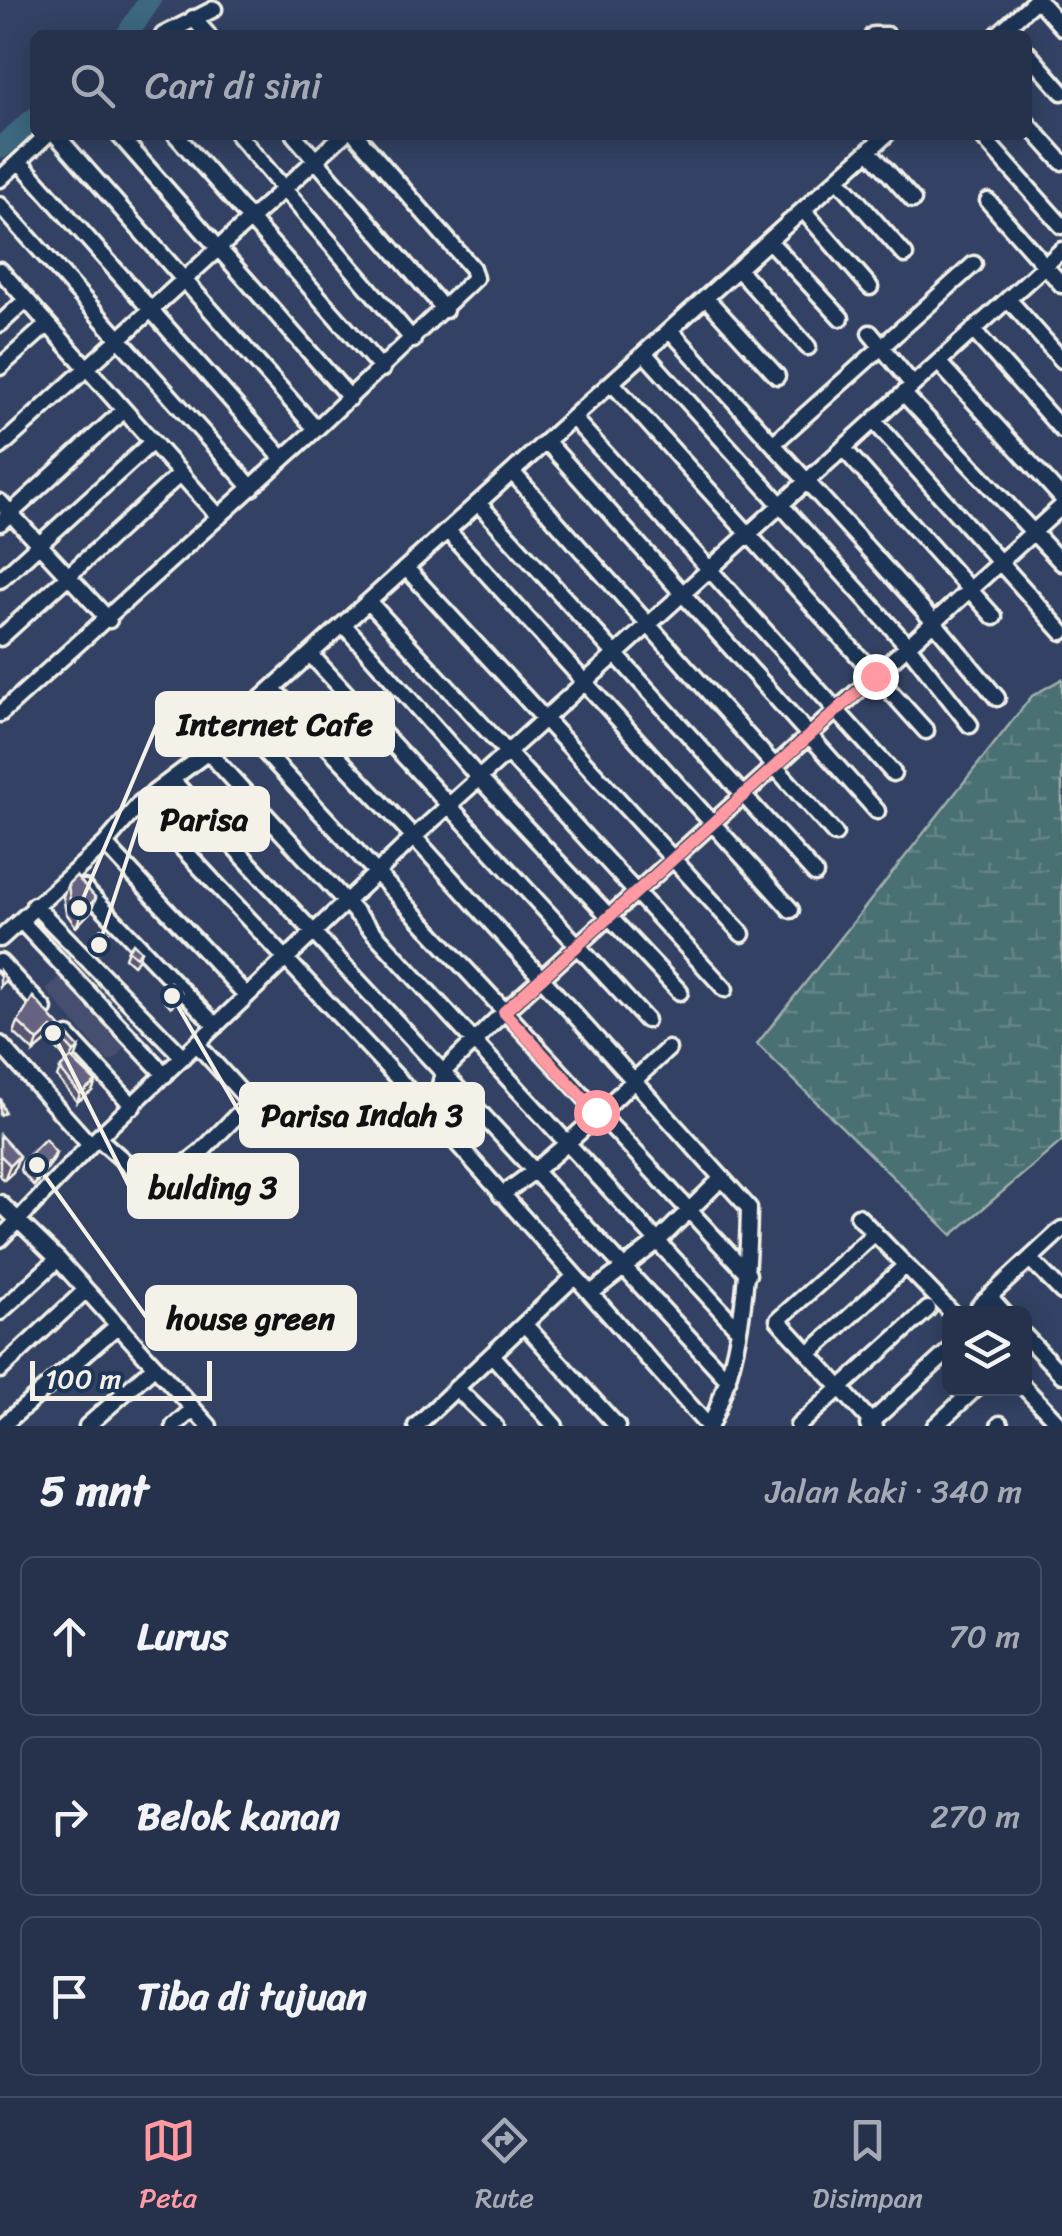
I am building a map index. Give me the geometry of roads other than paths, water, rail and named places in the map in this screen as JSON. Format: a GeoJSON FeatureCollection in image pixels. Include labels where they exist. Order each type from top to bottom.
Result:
{"type":"FeatureCollection","features":[{"type":"Feature","properties":{"kind":"street"},"geometry":{"type":"LineString","coordinates":[[1008,30],[1037,0],[1062,27]]}},
{"type":"Feature","properties":{"kind":"street"},"geometry":{"type":"LineString","coordinates":[[172,30],[214,9]]}},
{"type":"Feature","properties":{"kind":"street"},"geometry":{"type":"LineString","coordinates":[[194,18],[204,30]]}},
{"type":"Feature","properties":{"kind":"street"},"geometry":{"type":"LineString","coordinates":[[1032,58],[1062,92]]}},
{"type":"Feature","properties":{"kind":"street"},"geometry":{"type":"LineString","coordinates":[[1032,129],[1062,162]]}},
{"type":"Feature","properties":{"kind":"street"},"geometry":{"type":"LineString","coordinates":[[0,178],[42,140]]}},
{"type":"Feature","properties":{"kind":"street"},"geometry":{"type":"LineString","coordinates":[[60,140],[316,429]]}},
{"type":"Feature","properties":{"kind":"street"},"geometry":{"type":"LineString","coordinates":[[123,140],[350,398]]}},
{"type":"Feature","properties":{"kind":"street"},"geometry":{"type":"LineString","coordinates":[[180,140],[382,368]]}},
{"type":"Feature","properties":{"kind":"street"},"geometry":{"type":"LineString","coordinates":[[242,140],[413,340]]}},
{"type":"Feature","properties":{"kind":"street"},"geometry":{"type":"LineString","coordinates":[[298,140],[445,310]]}},
{"type":"Feature","properties":{"kind":"street"},"geometry":{"type":"LineString","coordinates":[[0,446],[337,140]]}},
{"type":"Feature","properties":{"kind":"street"},"geometry":{"type":"LineString","coordinates":[[0,714],[109,620],[473,281],[472,268],[360,140]]}},
{"type":"Feature","properties":{"kind":"street"},"geometry":{"type":"LineString","coordinates":[[0,938],[104,844],[140,803],[208,752],[236,720],[880,140]]}},
{"type":"Feature","properties":{"kind":"street"},"geometry":{"type":"LineString","coordinates":[[985,140],[1062,226]]}},
{"type":"Feature","properties":{"kind":"street"},"geometry":{"type":"LineString","coordinates":[[869,150],[914,200]]}},
{"type":"Feature","properties":{"kind":"street"},"geometry":{"type":"LineString","coordinates":[[19,161],[283,459]]}},
{"type":"Feature","properties":{"kind":"street"},"geometry":{"type":"LineString","coordinates":[[838,179],[904,254]]}},
{"type":"Feature","properties":{"kind":"street"},"geometry":{"type":"LineString","coordinates":[[988,201],[1062,285]]}},
{"type":"Feature","properties":{"kind":"street"},"geometry":{"type":"LineString","coordinates":[[0,204],[252,488]]}},
{"type":"Feature","properties":{"kind":"street"},"geometry":{"type":"LineString","coordinates":[[804,210],[870,286]]}},
{"type":"Feature","properties":{"kind":"street"},"geometry":{"type":"LineString","coordinates":[[769,241],[841,318]]}},
{"type":"Feature","properties":{"kind":"street"},"geometry":{"type":"LineString","coordinates":[[0,1239],[94,1142],[414,836],[1062,250]]}},
{"type":"Feature","properties":{"kind":"street"},"geometry":{"type":"LineString","coordinates":[[773,444],[974,264]]}},
{"type":"Feature","properties":{"kind":"street"},"geometry":{"type":"LineString","coordinates":[[738,269],[808,347]]}},
{"type":"Feature","properties":{"kind":"street"},"geometry":{"type":"LineString","coordinates":[[0,270],[220,518]]}},
{"type":"Feature","properties":{"kind":"street"},"geometry":{"type":"LineString","coordinates":[[706,298],[777,376]]}},
{"type":"Feature","properties":{"kind":"street"},"geometry":{"type":"LineString","coordinates":[[1008,299],[1062,360]]}},
{"type":"Feature","properties":{"kind":"street"},"geometry":{"type":"LineString","coordinates":[[0,324],[26,300]]}},
{"type":"Feature","properties":{"kind":"street"},"geometry":{"type":"LineString","coordinates":[[0,368],[48,324]]}},
{"type":"Feature","properties":{"kind":"street"},"geometry":{"type":"LineString","coordinates":[[670,330],[933,621],[996,698]]}},
{"type":"Feature","properties":{"kind":"street"},"geometry":{"type":"LineString","coordinates":[[974,330],[1062,430]]}},
{"type":"Feature","properties":{"kind":"street"},"geometry":{"type":"LineString","coordinates":[[870,332],[909,390],[1062,563]]}},
{"type":"Feature","properties":{"kind":"street"},"geometry":{"type":"LineString","coordinates":[[644,354],[908,646],[970,725]]}},
{"type":"Feature","properties":{"kind":"street"},"geometry":{"type":"LineString","coordinates":[[432,1116],[443,1072],[476,1044],[504,1012],[1062,502],[939,362]]}},
{"type":"Feature","properties":{"kind":"street"},"geometry":{"type":"LineString","coordinates":[[612,383],[926,731]]}},
{"type":"Feature","properties":{"kind":"street"},"geometry":{"type":"LineString","coordinates":[[109,620],[39,545],[3,513],[123,410]]}},
{"type":"Feature","properties":{"kind":"street"},"geometry":{"type":"LineString","coordinates":[[574,418],[893,773]]}},
{"type":"Feature","properties":{"kind":"street"},"geometry":{"type":"LineString","coordinates":[[874,421],[1062,632]]}},
{"type":"Feature","properties":{"kind":"street"},"geometry":{"type":"LineString","coordinates":[[0,580],[152,442]]}},
{"type":"Feature","properties":{"kind":"street"},"geometry":{"type":"LineString","coordinates":[[547,442],[877,811]]}},
{"type":"Feature","properties":{"kind":"street"},"geometry":{"type":"LineString","coordinates":[[843,448],[994,617]]}},
{"type":"Feature","properties":{"kind":"street"},"geometry":{"type":"LineString","coordinates":[[513,473],[835,834]]}},
{"type":"Feature","properties":{"kind":"street"},"geometry":{"type":"LineString","coordinates":[[0,638],[180,474]]}},
{"type":"Feature","properties":{"kind":"street"},"geometry":{"type":"LineString","coordinates":[[479,504],[815,874]]}},
{"type":"Feature","properties":{"kind":"street"},"geometry":{"type":"LineString","coordinates":[[448,531],[792,910]]}},
{"type":"Feature","properties":{"kind":"street"},"geometry":{"type":"LineString","coordinates":[[406,568],[742,934]]}},
{"type":"Feature","properties":{"kind":"street"},"geometry":{"type":"LineString","coordinates":[[370,603],[726,989]]}},
{"type":"Feature","properties":{"kind":"street"},"geometry":{"type":"LineString","coordinates":[[344,625],[480,779],[680,992]]}},
{"type":"Feature","properties":{"kind":"street"},"geometry":{"type":"LineString","coordinates":[[311,655],[646,1020]]}},
{"type":"Feature","properties":{"kind":"street"},"geometry":{"type":"LineString","coordinates":[[140,803],[432,1116],[709,1426],[728,1380],[739,1330],[748,1274],[750,1208],[414,836],[273,689]]}},
{"type":"Feature","properties":{"kind":"street"},"geometry":{"type":"LineString","coordinates":[[236,720],[748,1274]]}},
{"type":"Feature","properties":{"kind":"street"},"geometry":{"type":"LineString","coordinates":[[208,752],[739,1330]]}},
{"type":"Feature","properties":{"kind":"street"},"geometry":{"type":"LineString","coordinates":[[173,782],[728,1380]]}},
{"type":"Feature","properties":{"kind":"street"},"geometry":{"type":"LineString","coordinates":[[104,844],[247,996]]}},
{"type":"Feature","properties":{"kind":"street"},"geometry":{"type":"LineString","coordinates":[[70,873],[216,1026]]}},
{"type":"Feature","properties":{"kind":"street"},"geometry":{"type":"LineString","coordinates":[[34,905],[183,1057]]}},
{"type":"Feature","properties":{"kind":"street"},"geometry":{"type":"LineString","coordinates":[[21,920],[165,1075]]}},
{"type":"Feature","properties":{"kind":"street"},"geometry":{"type":"LineString","coordinates":[[0,962],[133,1106]]}},
{"type":"Feature","properties":{"kind":"street"},"geometry":{"type":"LineString","coordinates":[[0,1044],[94,1142],[155,1188],[201,1152],[247,1105],[247,1099],[197,1044]]}},
{"type":"Feature","properties":{"kind":"street"},"geometry":{"type":"LineString","coordinates":[[501,1195],[568,1144],[596,1112],[668,1049]]}},
{"type":"Feature","properties":{"kind":"street"},"geometry":{"type":"LineString","coordinates":[[591,1293],[657,1242],[721,1179]]}},
{"type":"Feature","properties":{"kind":"street"},"geometry":{"type":"LineString","coordinates":[[0,1203],[58,1259],[208,1426]]}},
{"type":"Feature","properties":{"kind":"street"},"geometry":{"type":"LineString","coordinates":[[858,1216],[945,1306]]}},
{"type":"Feature","properties":{"kind":"street"},"geometry":{"type":"LineString","coordinates":[[992,1306],[984,1301],[1062,1229]]}},
{"type":"Feature","properties":{"kind":"street"},"geometry":{"type":"LineString","coordinates":[[874,1232],[778,1320],[872,1425],[942,1358]]}},
{"type":"Feature","properties":{"kind":"street"},"geometry":{"type":"LineString","coordinates":[[0,1312],[58,1259]]}},
{"type":"Feature","properties":{"kind":"street"},"geometry":{"type":"LineString","coordinates":[[1030,1259],[1062,1292]]}},
{"type":"Feature","properties":{"kind":"street"},"geometry":{"type":"LineString","coordinates":[[809,1354],[906,1265]]}},
{"type":"Feature","properties":{"kind":"street"},"geometry":{"type":"LineString","coordinates":[[416,1426],[575,1276]]}},
{"type":"Feature","properties":{"kind":"street"},"geometry":{"type":"LineString","coordinates":[[0,1370],[86,1290]]}},
{"type":"Feature","properties":{"kind":"street"},"geometry":{"type":"LineString","coordinates":[[798,1426],[928,1309]]}},
{"type":"Feature","properties":{"kind":"street"},"geometry":{"type":"LineString","coordinates":[[2,1426],[117,1326]]}},
{"type":"Feature","properties":{"kind":"street"},"geometry":{"type":"LineString","coordinates":[[526,1326],[618,1426]]}},
{"type":"Feature","properties":{"kind":"street"},"geometry":{"type":"LineString","coordinates":[[1032,1343],[1062,1375]]}},
{"type":"Feature","properties":{"kind":"street"},"geometry":{"type":"LineString","coordinates":[[493,1356],[555,1426]]}},
{"type":"Feature","properties":{"kind":"street"},"geometry":{"type":"LineString","coordinates":[[87,1426],[154,1366]]}},
{"type":"Feature","properties":{"kind":"street"},"geometry":{"type":"LineString","coordinates":[[456,1388],[493,1425]]}},
{"type":"Feature","properties":{"kind":"street"},"geometry":{"type":"LineString","coordinates":[[1032,1395],[1062,1426]]}},
{"type":"Feature","properties":{"kind":"street"},"geometry":{"type":"LineString","coordinates":[[935,1426],[967,1396]]}},
{"type":"Feature","properties":{"kind":"street"},"geometry":{"type":"LineString","coordinates":[[174,1426],[193,1409]]}},
{"type":"Feature","properties":{"kind":"waterway"},"geometry":{"type":"LineString","coordinates":[[130,30],[150,0]]}},
{"type":"Feature","properties":{"kind":"waterway"},"geometry":{"type":"LineString","coordinates":[[0,148],[30,122]]}},
{"type":"Feature","properties":{"kind":"place","name":"Internet Cafe"},"geometry":{"type":"Point","coordinates":[79,908]}},
{"type":"Feature","properties":{"kind":"place","name":"Parisa"},"geometry":{"type":"Point","coordinates":[99,945]}},
{"type":"Feature","properties":{"kind":"place","name":"Parisa Indah 3"},"geometry":{"type":"Point","coordinates":[172,996]}},
{"type":"Feature","properties":{"kind":"place","name":"bulding 3"},"geometry":{"type":"Point","coordinates":[53,1033]}},
{"type":"Feature","properties":{"kind":"place","name":"house green"},"geometry":{"type":"Point","coordinates":[37,1165]}}]}
